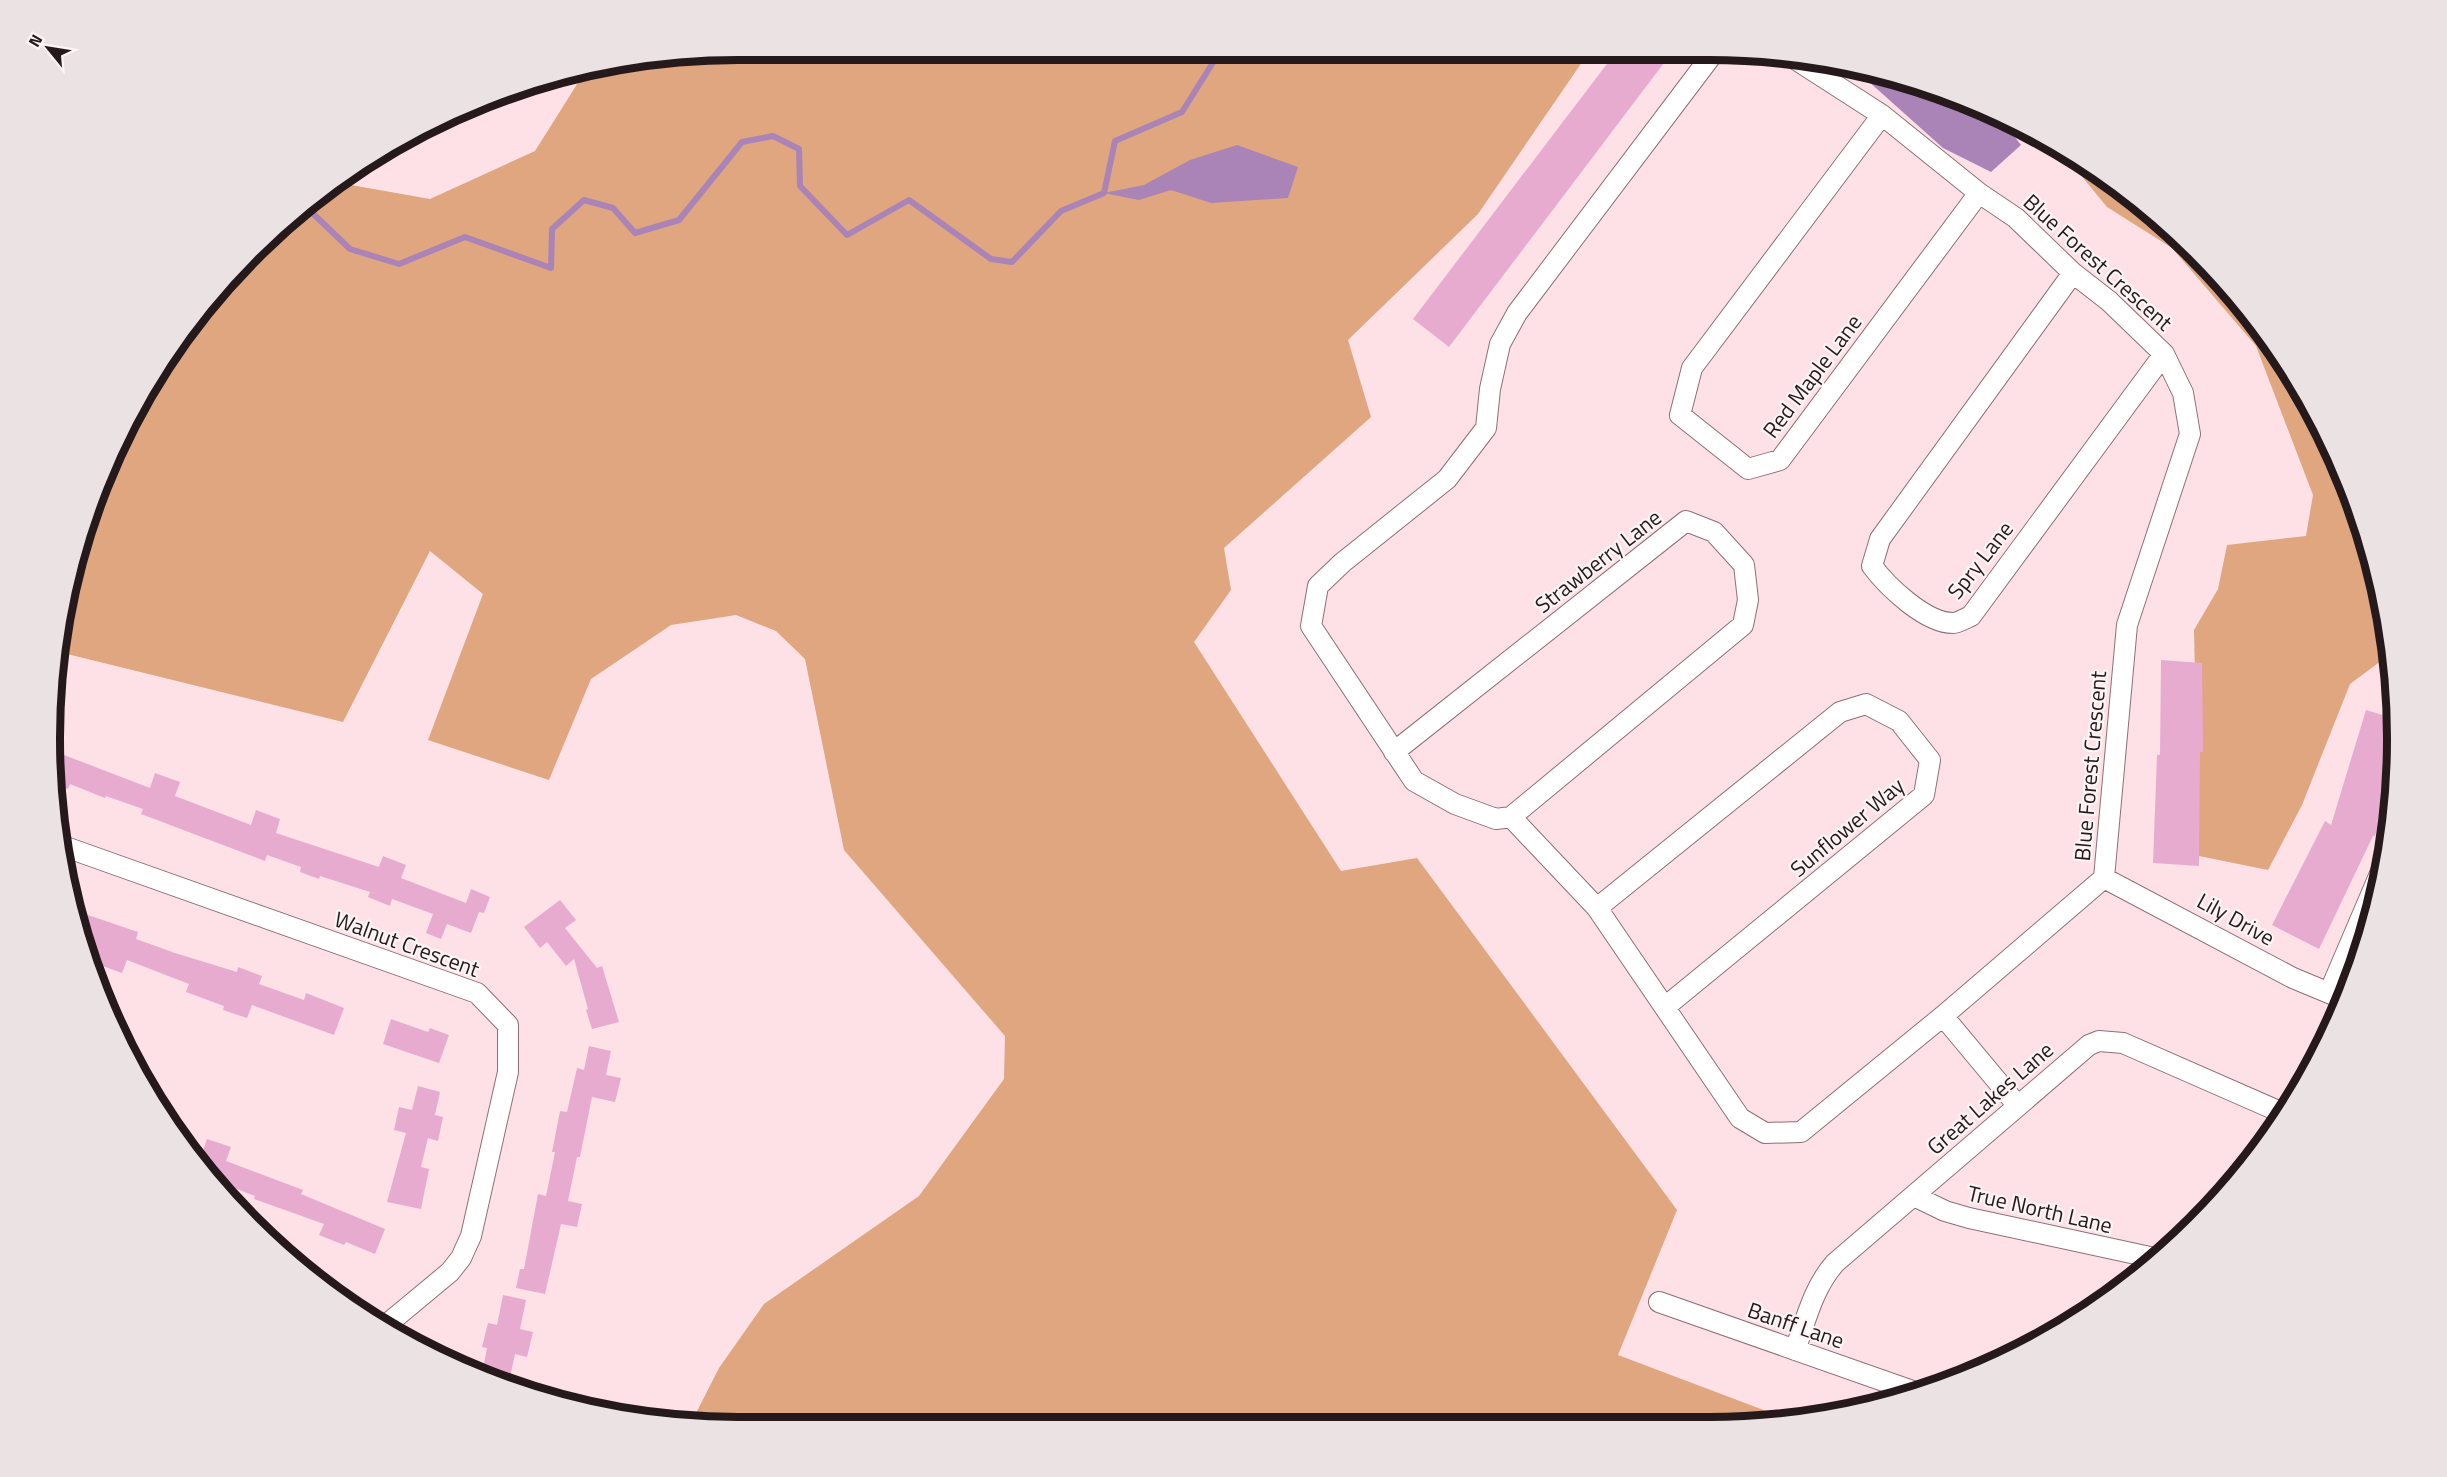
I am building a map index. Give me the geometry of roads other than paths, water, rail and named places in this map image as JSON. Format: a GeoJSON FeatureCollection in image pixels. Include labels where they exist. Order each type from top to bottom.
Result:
{"type":"FeatureCollection","features":[{"type":"Feature","properties":{"kind":"street"},"geometry":{"type":"LineString","coordinates":[[1707,60],[1517,313],[1500,344],[1490,388],[1486,428],[1446,479],[1342,563],[1318,586],[1311,626],[1414,782],[1455,804],[1496,819],[1511,818],[1597,908],[1740,1118],[1765,1133],[1801,1132],[1943,1016],[2104,878]]}},
{"type":"Feature","properties":{"kind":"street","name":"Blue Forest Crescent"},"geometry":{"type":"LineString","coordinates":[[1809,68],[1882,115],[1979,193],[2016,218],[2073,273],[2109,301],[2164,354],[2183,393],[2190,434],[2127,625],[2104,878]]}},
{"type":"Feature","properties":{"kind":"street","name":"Red Maple Lane"},"geometry":{"type":"LineString","coordinates":[[1882,115],[1692,368],[1680,416],[1748,469],[1780,459],[1979,193]]}},
{"type":"Feature","properties":{"kind":"street","name":"Spry Lane"},"geometry":{"type":"LineString","coordinates":[[2073,273],[1880,539],[1872,566],[1884,582],[1927,616],[1954,623],[1971,616],[2164,354]]}},
{"type":"Feature","properties":{"kind":"street","name":"Strawberry Lane"},"geometry":{"type":"LineString","coordinates":[[1394,753],[1686,521],[1714,532],[1744,565],[1748,600],[1743,625],[1511,818]]}},
{"type":"Feature","properties":{"kind":"street","name":"Sunflower Way"},"geometry":{"type":"LineString","coordinates":[[1597,908],[1840,712],[1866,704],[1899,721],[1930,760],[1924,795],[1665,1007]]}},
{"type":"Feature","properties":{"kind":"street","name":"Walnut Crescent"},"geometry":{"type":"LineString","coordinates":[[69,848],[477,993],[508,1025],[508,1072],[471,1236],[450,1272],[390,1321]]}},
{"type":"Feature","properties":{"kind":"street","name":"Lily Drive"},"geometry":{"type":"LineString","coordinates":[[2104,878],[2293,978],[2336,995]]}},
{"type":"Feature","properties":{"kind":"street"},"geometry":{"type":"LineString","coordinates":[[1943,1016],[2018,1106]]}},
{"type":"Feature","properties":{"kind":"street","name":"Great Lakes Lane"},"geometry":{"type":"LineString","coordinates":[[1795,1350],[1815,1295],[1824,1276],[1835,1263],[2089,1045],[2099,1041],[2110,1041],[2139,1050],[2276,1110]]}},
{"type":"Feature","properties":{"kind":"street","name":"True North Lane"},"geometry":{"type":"LineString","coordinates":[[1914,1196],[1945,1211],[1969,1218],[2147,1256]]}},
{"type":"Feature","properties":{"kind":"street","name":"Banff Lane"},"geometry":{"type":"LineString","coordinates":[[1659,1302],[1904,1388]]}},
{"type":"Feature","properties":{"kind":"waterway"},"geometry":{"type":"LineString","coordinates":[[311,212],[350,249],[399,264],[465,237],[551,268],[552,229],[584,200],[613,208],[635,233],[679,220],[742,142],[773,136],[799,149],[800,186],[847,235],[909,200],[991,259],[1012,262],[1061,211],[1104,193],[1115,141],[1182,112],[1215,60]]}}]}
